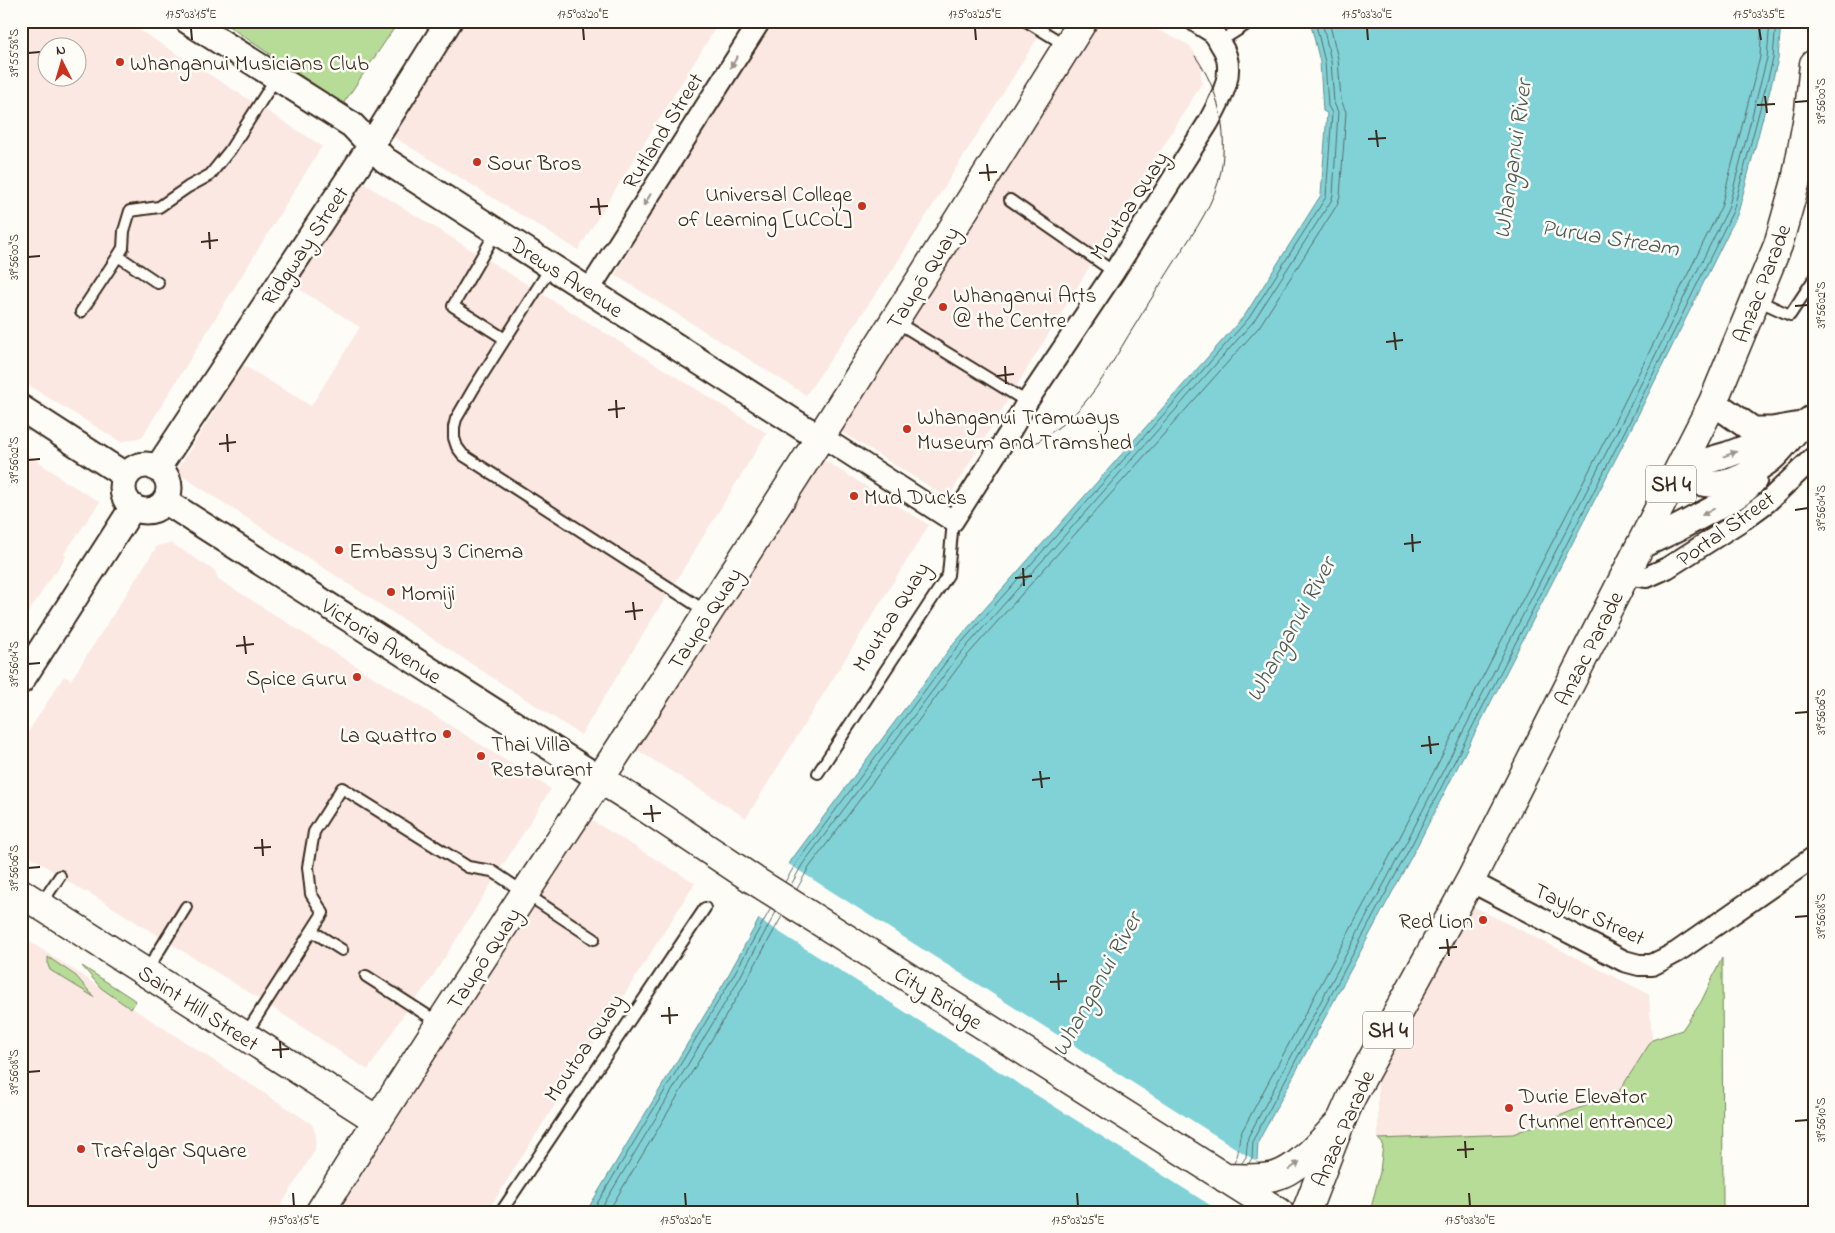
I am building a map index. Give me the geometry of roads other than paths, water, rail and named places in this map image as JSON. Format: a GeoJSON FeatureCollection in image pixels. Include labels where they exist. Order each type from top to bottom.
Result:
{"type":"FeatureCollection","features":[{"type":"Feature","properties":{"kind":"main road","name":"Taupō Quay"},"geometry":{"type":"LineString","coordinates":[[320,1212],[376,1120],[600,779],[821,437],[1084,21]]}},
{"type":"Feature","properties":{"kind":"main road","name":"Anzac Parade"},"geometry":{"type":"LineString","coordinates":[[1306,1212],[1352,1096],[1470,882],[1712,402],[1805,182],[1814,64]]}},
{"type":"Feature","properties":{"kind":"main road","name":"City Bridge"},"geometry":{"type":"LineString","coordinates":[[600,779],[754,880],[1238,1182],[1279,1212]]}},
{"type":"Feature","properties":{"kind":"main road","name":"Saint Hill Street"},"geometry":{"type":"LineString","coordinates":[[31,899],[376,1120]]}},
{"type":"Feature","properties":{"kind":"main road"},"geometry":{"type":"LineString","coordinates":[[1238,1182],[1277,1176],[1291,1169],[1341,1121]]}},
{"type":"Feature","properties":{"kind":"street","name":"Drews Avenue"},"geometry":{"type":"LineString","coordinates":[[188,21],[352,125],[372,144],[385,160],[805,429],[836,445],[953,522]]}},
{"type":"Feature","properties":{"kind":"street","name":"Ridgway Street"},"geometry":{"type":"LineString","coordinates":[[157,468],[372,144],[449,21]]}},
{"type":"Feature","properties":{"kind":"street","name":"Rutland Street"},"geometry":{"type":"LineString","coordinates":[[589,290],[760,21]]}},
{"type":"Feature","properties":{"kind":"street","name":"Moutoa Quay"},"geometry":{"type":"LineString","coordinates":[[953,522],[1011,430],[1026,402],[1114,272],[1218,105],[1226,86],[1228,68],[1226,52],[1213,33],[1195,21]]}},
{"type":"Feature","properties":{"kind":"street","name":"Portal Street"},"geometry":{"type":"LineString","coordinates":[[1712,402],[1752,430],[1772,430],[1807,421]]}},
{"type":"Feature","properties":{"kind":"street"},"geometry":{"type":"LineString","coordinates":[[21,408],[126,476]]}},
{"type":"Feature","properties":{"kind":"street","name":"Portal Street"},"geometry":{"type":"LineString","coordinates":[[1639,546],[1663,536],[1747,489],[1771,459],[1807,421]]}},
{"type":"Feature","properties":{"kind":"street","name":"Portal Street"},"geometry":{"type":"LineString","coordinates":[[1771,459],[1740,479],[1713,485],[1692,481],[1680,466],[1699,463],[1754,445],[1772,430]]}},
{"type":"Feature","properties":{"kind":"street","name":"Portal Street"},"geometry":{"type":"LineString","coordinates":[[1625,574],[1647,577],[1667,568],[1744,519],[1767,502],[1814,457]]}},
{"type":"Feature","properties":{"kind":"street"},"geometry":{"type":"LineString","coordinates":[[146,465],[157,468],[166,477],[168,483],[169,489],[165,500],[161,505],[150,511],[133,507],[123,493],[126,476],[140,466],[146,465]]}},
{"type":"Feature","properties":{"kind":"street","name":"Victoria Avenue"},"geometry":{"type":"LineString","coordinates":[[165,500],[600,779]]}},
{"type":"Feature","properties":{"kind":"street"},"geometry":{"type":"LineString","coordinates":[[21,681],[133,507]]}},
{"type":"Feature","properties":{"kind":"street","name":"Taylor Street"},"geometry":{"type":"LineString","coordinates":[[1470,882],[1624,961],[1639,965],[1652,964],[1677,952],[1814,857]]}},
{"type":"Feature","properties":{"kind":"lane"},"geometry":{"type":"LineString","coordinates":[[1026,21],[1067,47]]}},
{"type":"Feature","properties":{"kind":"lane"},"geometry":{"type":"LineString","coordinates":[[1219,42],[1252,21]]}},
{"type":"Feature","properties":{"kind":"lane"},"geometry":{"type":"LineString","coordinates":[[81,312],[123,248],[124,231],[130,211],[159,207],[188,187],[210,175],[230,150],[276,77]]}},
{"type":"Feature","properties":{"kind":"lane"},"geometry":{"type":"LineString","coordinates":[[1010,200],[1114,272]]}},
{"type":"Feature","properties":{"kind":"lane"},"geometry":{"type":"LineString","coordinates":[[497,231],[453,306],[505,339]]}},
{"type":"Feature","properties":{"kind":"lane"},"geometry":{"type":"LineString","coordinates":[[118,256],[158,282]]}},
{"type":"Feature","properties":{"kind":"lane"},"geometry":{"type":"LineString","coordinates":[[552,266],[456,419],[454,427],[457,448],[463,455],[708,612]]}},
{"type":"Feature","properties":{"kind":"lane"},"geometry":{"type":"LineString","coordinates":[[1756,300],[1790,316],[1814,279]]}},
{"type":"Feature","properties":{"kind":"lane"},"geometry":{"type":"LineString","coordinates":[[894,320],[1026,402]]}},
{"type":"Feature","properties":{"kind":"lane","name":"Moutoa Quay"},"geometry":{"type":"LineString","coordinates":[[818,773],[948,575],[953,522]]}},
{"type":"Feature","properties":{"kind":"lane"},"geometry":{"type":"LineString","coordinates":[[245,1036],[322,913],[311,894],[308,867],[314,832],[342,788],[468,868],[492,871],[594,939]]}},
{"type":"Feature","properties":{"kind":"lane"},"geometry":{"type":"LineString","coordinates":[[31,899],[60,876]]}},
{"type":"Feature","properties":{"kind":"lane"},"geometry":{"type":"LineString","coordinates":[[146,973],[186,907]]}},
{"type":"Feature","properties":{"kind":"lane","name":"Moutoa Quay"},"geometry":{"type":"LineString","coordinates":[[501,1212],[705,908]]}},
{"type":"Feature","properties":{"kind":"lane"},"geometry":{"type":"LineString","coordinates":[[312,931],[342,950]]}},
{"type":"Feature","properties":{"kind":"lane"},"geometry":{"type":"LineString","coordinates":[[366,976],[440,1024]]}},
{"type":"Feature","properties":{"kind":"water"},"geometry":{"type":"Polygon","coordinates":[[[1310,21],[1781,21],[1778,59],[1738,213],[1635,421],[1416,848],[1258,1142],[1257,1160],[1226,1212],[586,1212],[724,983],[792,859],[951,647],[1245,315],[1321,195],[1327,113],[1323,111],[1320,62],[1310,21]]]}},
{"type":"Feature","properties":{"kind":"tram line"},"geometry":{"type":"LineString","coordinates":[[1036,443],[1070,418],[1088,399],[1210,204],[1221,171],[1223,156],[1222,126],[1216,96],[1195,56]]}},
{"type":"Feature","properties":{"kind":"place","name":"Whanganui Musicians Club"},"geometry":{"type":"Point","coordinates":[120,62]}},
{"type":"Feature","properties":{"kind":"place","name":"Sour Bros"},"geometry":{"type":"Point","coordinates":[477,162]}},
{"type":"Feature","properties":{"kind":"place","name":"Universal College of Learning [UCOL]"},"geometry":{"type":"Point","coordinates":[862,206]}},
{"type":"Feature","properties":{"kind":"place","name":"Whanganui Arts @ the Centre"},"geometry":{"type":"Point","coordinates":[943,307]}},
{"type":"Feature","properties":{"kind":"place","name":"Whanganui Tramways Museum and Tramshed"},"geometry":{"type":"Point","coordinates":[907,429]}},
{"type":"Feature","properties":{"kind":"place","name":"Mud Ducks"},"geometry":{"type":"Point","coordinates":[854,496]}},
{"type":"Feature","properties":{"kind":"place","name":"Embassy 3 Cinema"},"geometry":{"type":"Point","coordinates":[339,550]}},
{"type":"Feature","properties":{"kind":"place","name":"Momiji"},"geometry":{"type":"Point","coordinates":[391,592]}},
{"type":"Feature","properties":{"kind":"place","name":"Spice Guru"},"geometry":{"type":"Point","coordinates":[357,677]}},
{"type":"Feature","properties":{"kind":"place","name":"La Quattro"},"geometry":{"type":"Point","coordinates":[447,734]}},
{"type":"Feature","properties":{"kind":"place","name":"Thai Villa Restaurant"},"geometry":{"type":"Point","coordinates":[481,756]}},
{"type":"Feature","properties":{"kind":"place","name":"Red Lion"},"geometry":{"type":"Point","coordinates":[1483,920]}},
{"type":"Feature","properties":{"kind":"place","name":"Durie Elevator (tunnel entrance)"},"geometry":{"type":"Point","coordinates":[1509,1108]}},
{"type":"Feature","properties":{"kind":"place","name":"Trafalgar Square"},"geometry":{"type":"Point","coordinates":[81,1149]}},
{"type":"Feature","properties":{"kind":"water label","name":"Whanganui River"},"geometry":{"type":"Point","coordinates":[1512,159]}},
{"type":"Feature","properties":{"kind":"water label","name":"Purua Stream"},"geometry":{"type":"Point","coordinates":[1610,237]}},
{"type":"Feature","properties":{"kind":"water label","name":"Whanganui River"},"geometry":{"type":"Point","coordinates":[1290,629]}},
{"type":"Feature","properties":{"kind":"water label","name":"Whanganui River"},"geometry":{"type":"Point","coordinates":[1096,984]}}]}
